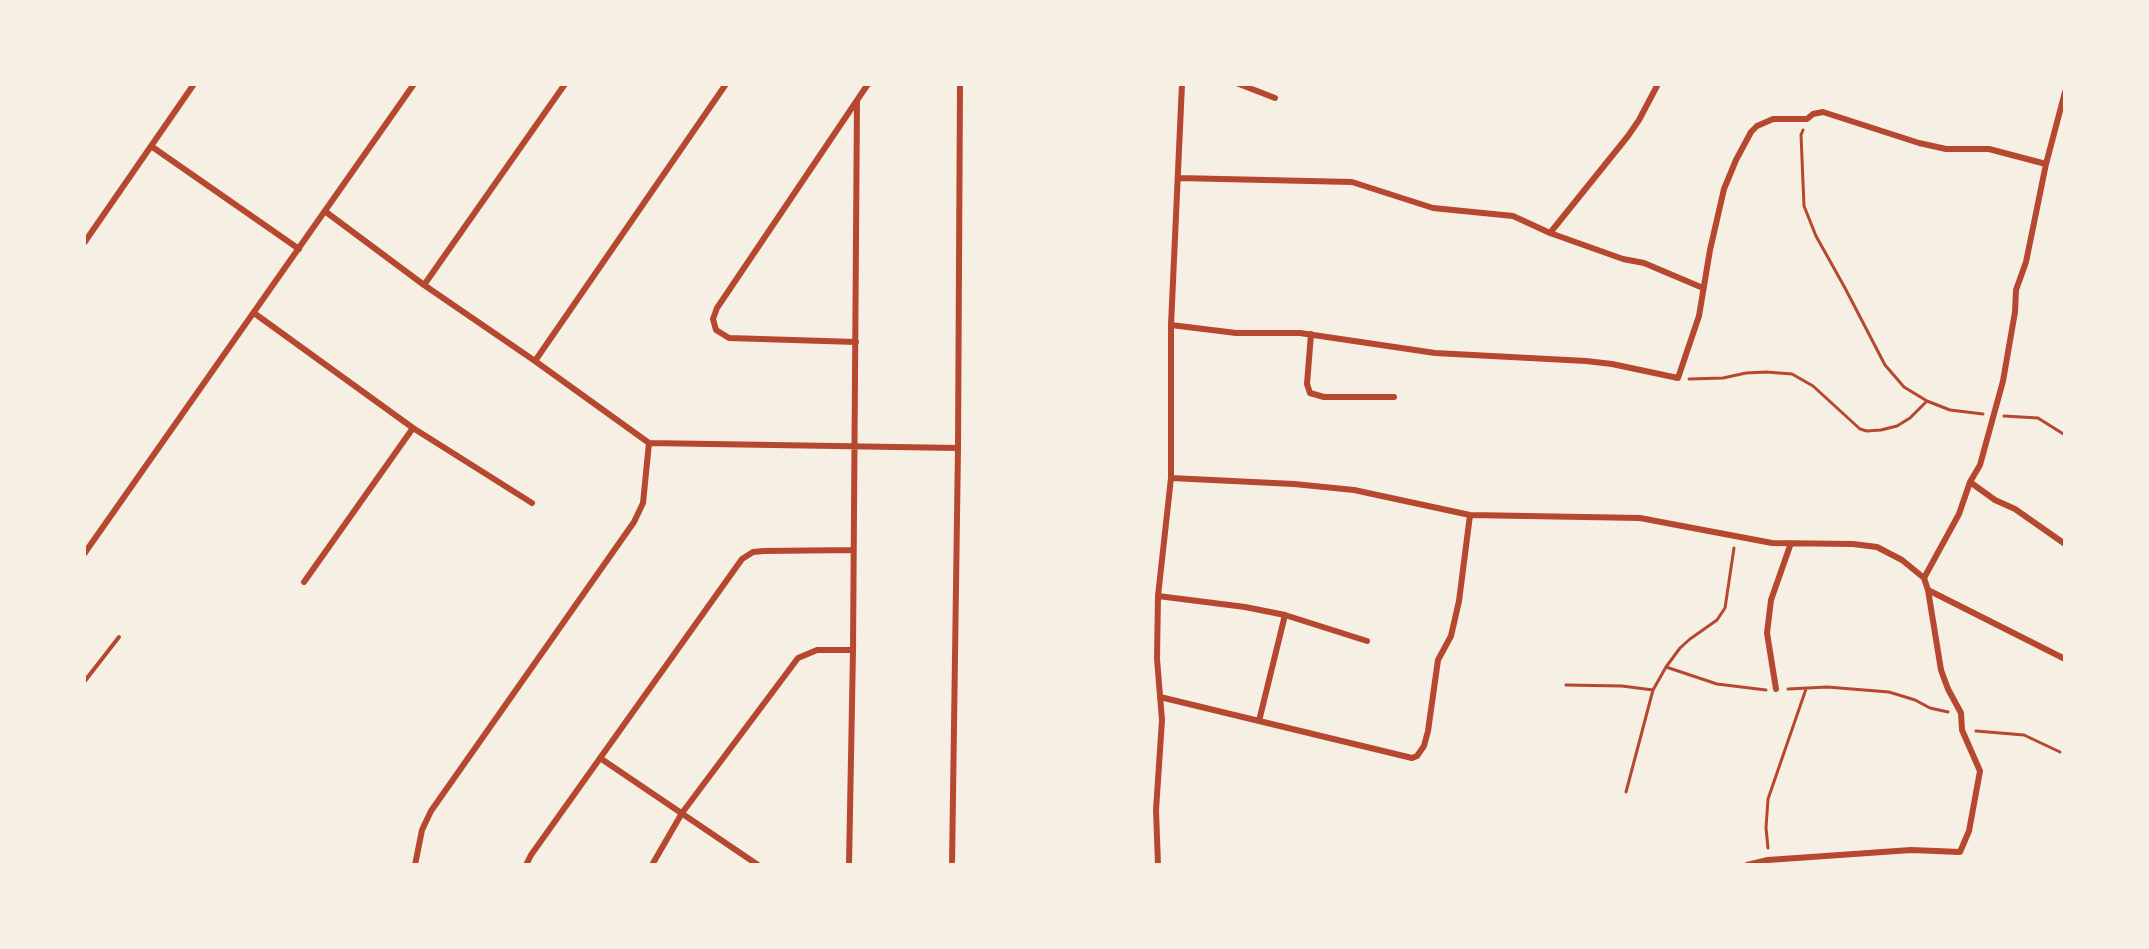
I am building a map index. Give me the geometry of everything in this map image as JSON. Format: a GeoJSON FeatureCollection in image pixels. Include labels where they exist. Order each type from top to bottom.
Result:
{"type":"FeatureCollection","features":[{"type":"Feature","properties":{"kind":"street"},"geometry":{"type":"LineString","coordinates":[[84,243],[194,84]]}},
{"type":"Feature","properties":{"kind":"street"},"geometry":{"type":"LineString","coordinates":[[84,555],[414,84]]}},
{"type":"Feature","properties":{"kind":"street"},"geometry":{"type":"LineString","coordinates":[[424,285],[565,84]]}},
{"type":"Feature","properties":{"kind":"street"},"geometry":{"type":"LineString","coordinates":[[536,361],[726,84]]}},
{"type":"Feature","properties":{"kind":"street"},"geometry":{"type":"LineString","coordinates":[[856,342],[729,338],[716,330],[713,319],[717,308],[868,84]]}},
{"type":"Feature","properties":{"kind":"street"},"geometry":{"type":"LineString","coordinates":[[952,865],[960,84]]}},
{"type":"Feature","properties":{"kind":"street"},"geometry":{"type":"LineString","coordinates":[[1158,865],[1156,827],[1162,720],[1157,659],[1158,596],[1171,478],[1171,325],[1182,84]]}},
{"type":"Feature","properties":{"kind":"street"},"geometry":{"type":"LineString","coordinates":[[1239,84],[1275,98]]}},
{"type":"Feature","properties":{"kind":"street"},"geometry":{"type":"LineString","coordinates":[[1550,233],[1628,136],[1658,84]]}},
{"type":"Feature","properties":{"kind":"street"},"geometry":{"type":"LineString","coordinates":[[1924,578],[1959,514],[1970,482],[1980,465],[2007,358],[2015,312],[2016,290],[2026,262],[2046,164],[2065,92]]}},
{"type":"Feature","properties":{"kind":"street"},"geometry":{"type":"LineString","coordinates":[[849,865],[856,342],[856,101]]}},
{"type":"Feature","properties":{"kind":"street"},"geometry":{"type":"LineString","coordinates":[[1171,325],[1236,333],[1281,331],[1311,334],[1435,353],[1612,364],[1678,378],[1699,316],[1724,189],[1751,132],[1757,126],[1773,119],[1807,119],[1813,114],[1824,112],[1928,145],[1946,149],[1989,149],[2046,164]]}},
{"type":"Feature","properties":{"kind":"street"},"geometry":{"type":"LineString","coordinates":[[151,146],[299,249]]}},
{"type":"Feature","properties":{"kind":"street"},"geometry":{"type":"LineString","coordinates":[[1178,178],[1345,181],[1433,208],[1514,216],[1550,233],[1623,259],[1644,263],[1703,288]]}},
{"type":"Feature","properties":{"kind":"street"},"geometry":{"type":"LineString","coordinates":[[326,212],[424,285],[536,361],[649,443],[958,448]]}},
{"type":"Feature","properties":{"kind":"street"},"geometry":{"type":"LineString","coordinates":[[254,313],[413,428],[532,503]]}},
{"type":"Feature","properties":{"kind":"street"},"geometry":{"type":"LineString","coordinates":[[1311,334],[1307,384],[1310,393],[1324,397],[1394,397]]}},
{"type":"Feature","properties":{"kind":"street"},"geometry":{"type":"LineString","coordinates":[[304,582],[413,428]]}},
{"type":"Feature","properties":{"kind":"street"},"geometry":{"type":"LineString","coordinates":[[415,865],[422,830],[431,811],[634,522],[643,503],[649,443]]}},
{"type":"Feature","properties":{"kind":"street"},"geometry":{"type":"LineString","coordinates":[[1171,478],[1345,489],[1374,493],[1470,516],[1640,518],[1772,543],[1853,544],[1877,547],[1902,560],[1924,578],[1941,670],[1961,713],[1962,730],[1980,771],[1970,831],[1960,852],[1911,850],[1768,860],[1747,865]]}},
{"type":"Feature","properties":{"kind":"street"},"geometry":{"type":"LineString","coordinates":[[1970,482],[1995,500],[2015,509],[2065,544]]}},
{"type":"Feature","properties":{"kind":"street"},"geometry":{"type":"LineString","coordinates":[[1160,697],[1412,758],[1422,752],[1431,719],[1438,660],[1451,636],[1459,601],[1470,516]]}},
{"type":"Feature","properties":{"kind":"street"},"geometry":{"type":"LineString","coordinates":[[1776,689],[1767,633],[1771,600],[1791,543]]}},
{"type":"Feature","properties":{"kind":"street"},"geometry":{"type":"LineString","coordinates":[[526,865],[742,559],[753,552],[764,551],[853,550]]}},
{"type":"Feature","properties":{"kind":"street"},"geometry":{"type":"LineString","coordinates":[[1928,590],[2065,659]]}},
{"type":"Feature","properties":{"kind":"street"},"geometry":{"type":"LineString","coordinates":[[1158,596],[1245,607],[1286,615],[1367,641]]}},
{"type":"Feature","properties":{"kind":"street"},"geometry":{"type":"LineString","coordinates":[[1259,721],[1286,615]]}},
{"type":"Feature","properties":{"kind":"street"},"geometry":{"type":"LineString","coordinates":[[652,865],[682,813],[798,658],[817,650],[853,650]]}},
{"type":"Feature","properties":{"kind":"street"},"geometry":{"type":"LineString","coordinates":[[600,758],[758,865]]}},
{"type":"Feature","properties":{"kind":"lane"},"geometry":{"type":"LineString","coordinates":[[84,682],[119,637]]}},
{"type":"Feature","properties":{"kind":"path"},"geometry":{"type":"LineString","coordinates":[[1807,119],[1801,135],[1804,206],[1816,236],[1885,365],[1905,387],[1927,401],[1950,410],[1994,416],[2038,418],[2065,435]]}},
{"type":"Feature","properties":{"kind":"path"},"geometry":{"type":"LineString","coordinates":[[1678,378],[1702,380],[1766,372],[1792,374],[1813,386],[1860,429],[1867,431],[1897,426],[1910,418],[1927,401]]}},
{"type":"Feature","properties":{"kind":"path"},"geometry":{"type":"LineString","coordinates":[[1626,792],[1653,690],[1666,667],[1690,639],[1717,620],[1725,608],[1736,537]]}},
{"type":"Feature","properties":{"kind":"path"},"geometry":{"type":"LineString","coordinates":[[1666,667],[1717,684],[1759,690],[1827,687],[1889,692],[1915,700],[1930,708],[1961,713]]}},
{"type":"Feature","properties":{"kind":"path"},"geometry":{"type":"LineString","coordinates":[[1566,685],[1622,686],[1653,690]]}},
{"type":"Feature","properties":{"kind":"path"},"geometry":{"type":"LineString","coordinates":[[1768,860],[1766,828],[1768,799],[1806,689]]}},
{"type":"Feature","properties":{"kind":"path"},"geometry":{"type":"LineString","coordinates":[[1962,730],[2024,735],[2060,752]]}}]}
